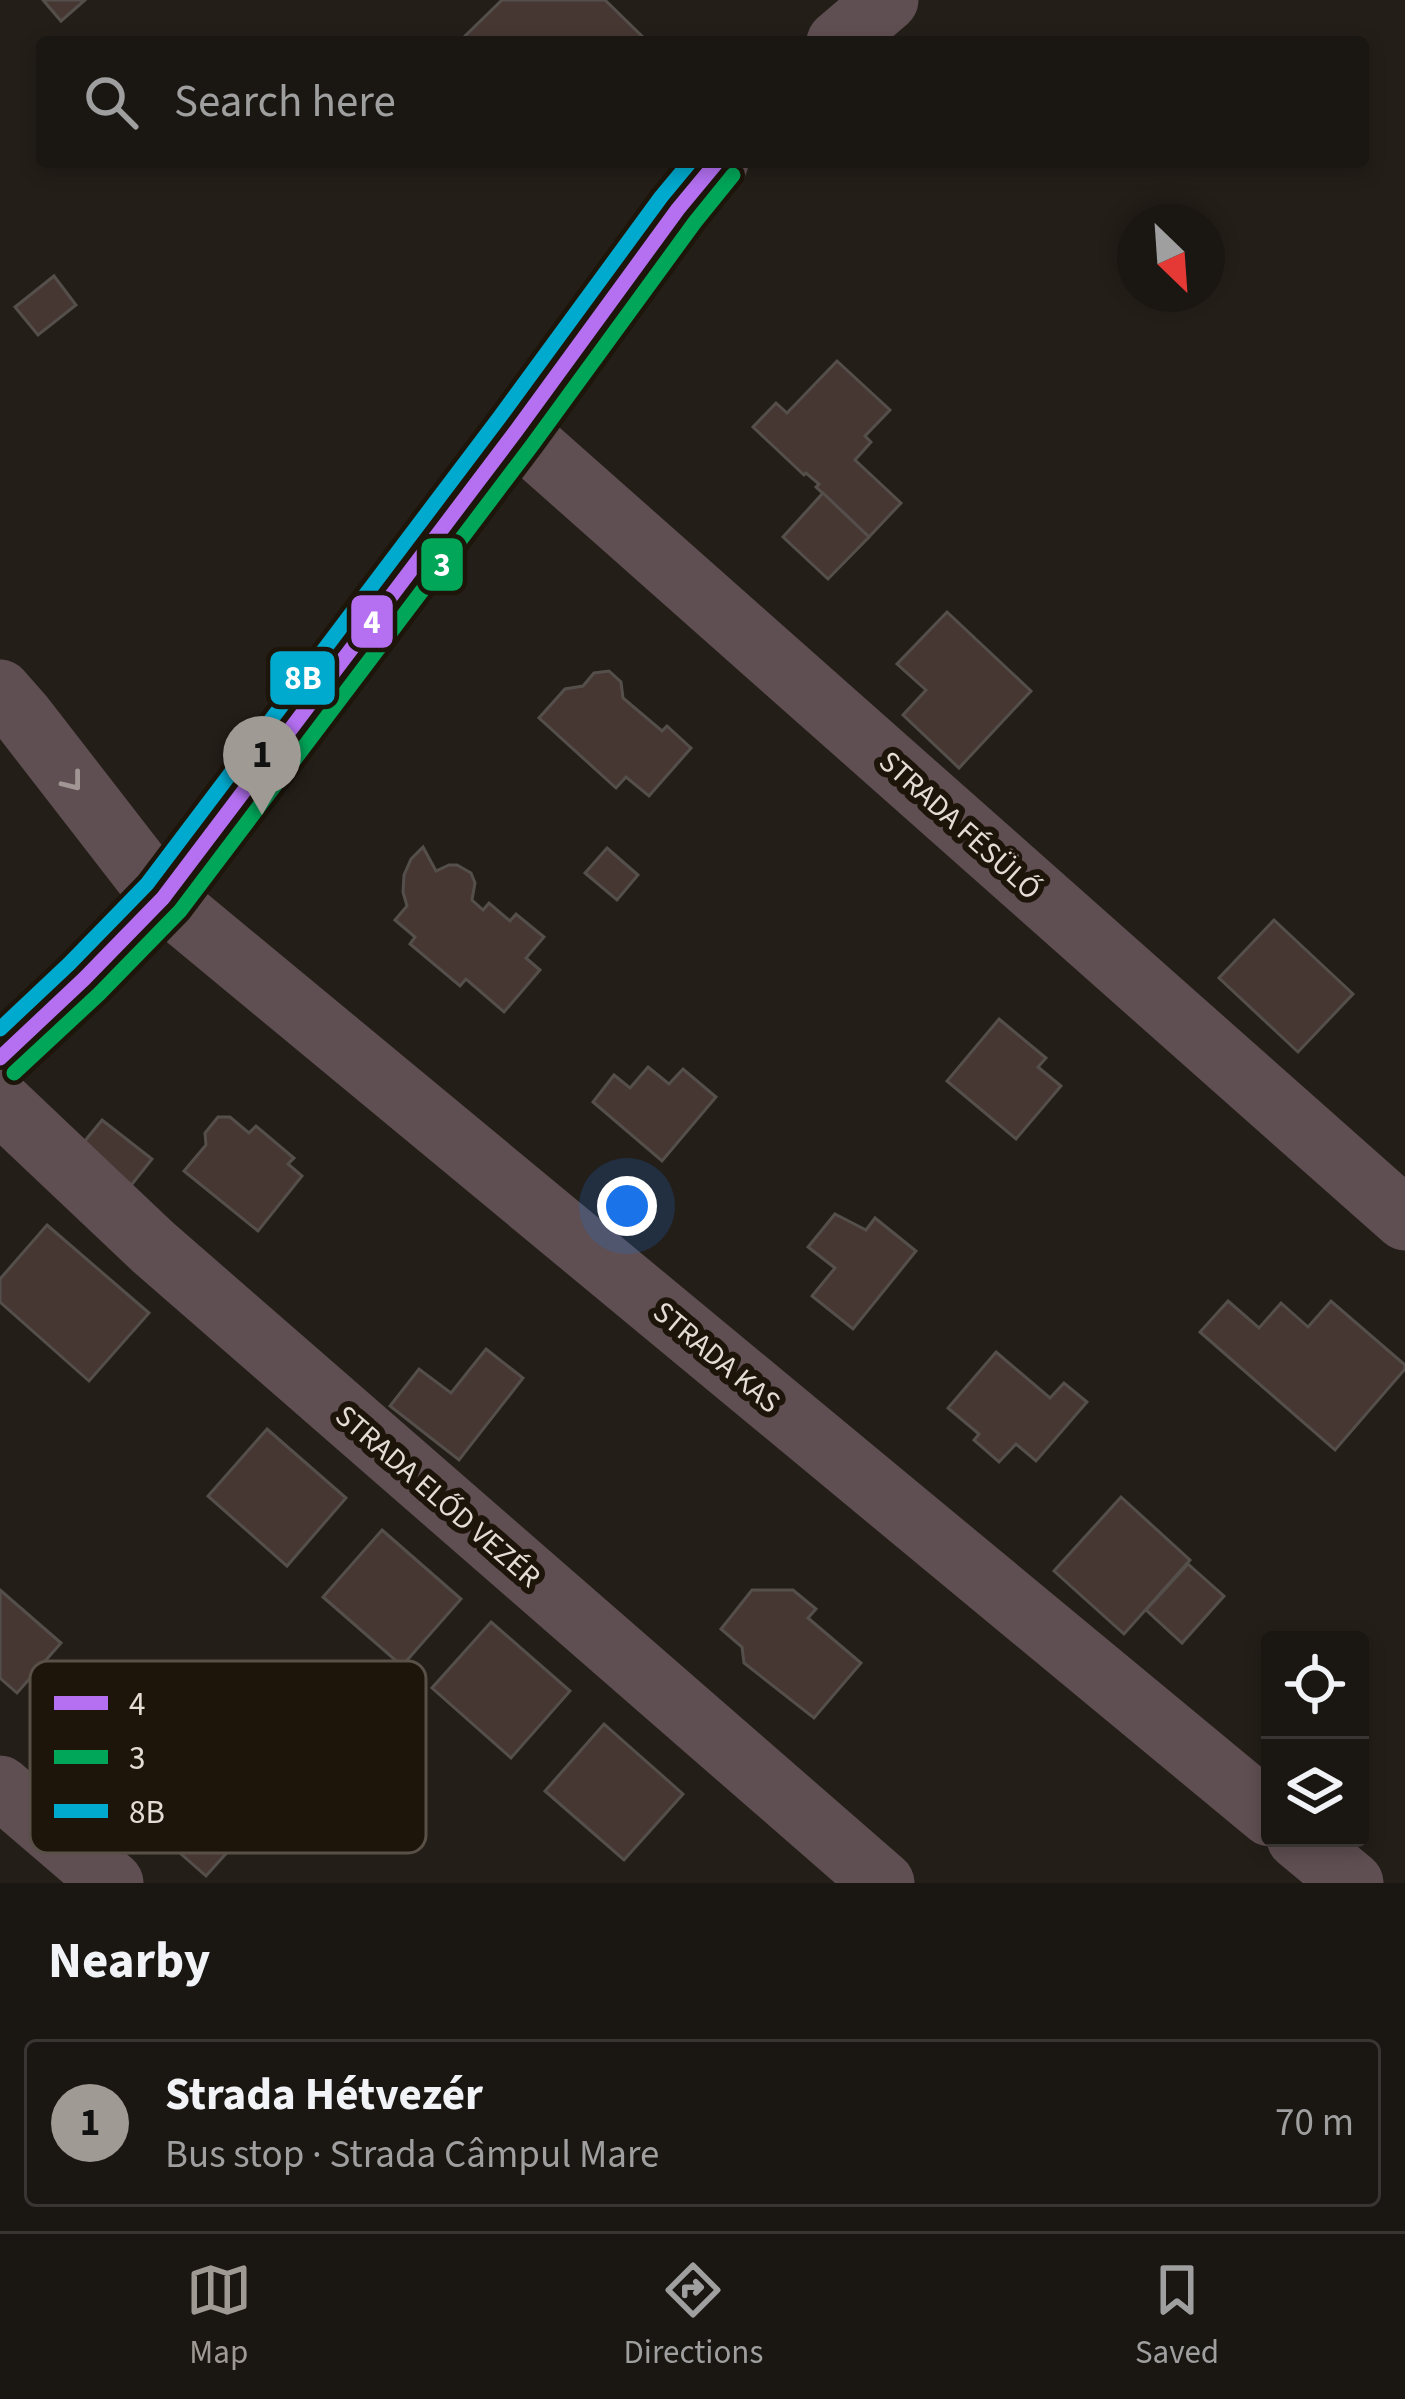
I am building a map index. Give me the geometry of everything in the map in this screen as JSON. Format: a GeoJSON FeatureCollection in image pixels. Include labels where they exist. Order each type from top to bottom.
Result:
{"type":"FeatureCollection","features":[{"type":"Feature","properties":{"kind":"street"},"geometry":{"type":"LineString","coordinates":[[845,36],[887,0]]}},
{"type":"Feature","properties":{"kind":"street"},"geometry":{"type":"LineString","coordinates":[[0,1058],[163,898],[712,168]]}},
{"type":"Feature","properties":{"kind":"street","name":"STRADA FÉSÜLŐ"},"geometry":{"type":"LineString","coordinates":[[516,431],[1405,1219]]}},
{"type":"Feature","properties":{"kind":"street","name":"STRADA KAS"},"geometry":{"type":"LineString","coordinates":[[0,691],[163,898],[1261,1808]]}},
{"type":"Feature","properties":{"kind":"street","name":"STRADA ELŐD VEZÉR"},"geometry":{"type":"LineString","coordinates":[[0,1102],[153,1247],[883,1883]]}},
{"type":"Feature","properties":{"kind":"street"},"geometry":{"type":"LineString","coordinates":[[0,1787],[30,1813]]}},
{"type":"Feature","properties":{"kind":"street"},"geometry":{"type":"LineString","coordinates":[[1309,1847],[1352,1883]]}},
{"type":"Feature","properties":{"kind":"street"},"geometry":{"type":"LineString","coordinates":[[77,1853],[112,1883]]}},
{"type":"Feature","properties":{"kind":"building"},"geometry":{"type":"Polygon","coordinates":[[[43,0],[85,0],[61,21],[43,0]]]}},
{"type":"Feature","properties":{"kind":"building"},"geometry":{"type":"Polygon","coordinates":[[[502,0],[605,0],[642,36],[465,36],[502,0]]]}},
{"type":"Feature","properties":{"kind":"building"},"geometry":{"type":"Polygon","coordinates":[[[54,276],[76,305],[38,335],[15,307],[54,276]]]}},
{"type":"Feature","properties":{"kind":"building"},"geometry":{"type":"Polygon","coordinates":[[[837,361],[890,410],[865,436],[871,442],[855,460],[901,503],[869,537],[816,487],[819,484],[753,427],[776,403],[787,413],[837,361]]]}},
{"type":"Feature","properties":{"kind":"building"},"geometry":{"type":"Polygon","coordinates":[[[823,493],[869,537],[828,579],[783,537],[823,493]]]}},
{"type":"Feature","properties":{"kind":"building"},"geometry":{"type":"Polygon","coordinates":[[[947,612],[1031,691],[959,768],[903,715],[926,690],[897,664],[947,612]]]}},
{"type":"Feature","properties":{"kind":"building"},"geometry":{"type":"Polygon","coordinates":[[[609,671],[621,682],[623,698],[691,748],[649,796],[626,777],[616,788],[539,718],[565,689],[583,686],[594,673],[609,671]]]}},
{"type":"Feature","properties":{"kind":"building"},"geometry":{"type":"Polygon","coordinates":[[[423,847],[436,871],[457,865],[471,873],[475,883],[472,900],[483,910],[489,903],[510,921],[516,914],[544,937],[526,958],[540,970],[504,1012],[466,979],[460,986],[410,944],[415,937],[395,920],[407,906],[404,875],[423,847]]]}},
{"type":"Feature","properties":{"kind":"building"},"geometry":{"type":"Polygon","coordinates":[[[607,848],[638,875],[617,900],[585,873],[607,848]]]}},
{"type":"Feature","properties":{"kind":"building"},"geometry":{"type":"Polygon","coordinates":[[[1274,920],[1353,994],[1298,1052],[1219,978],[1274,920]]]}},
{"type":"Feature","properties":{"kind":"building"},"geometry":{"type":"Polygon","coordinates":[[[999,1019],[1046,1058],[1038,1067],[1061,1086],[1016,1139],[947,1081],[999,1019]]]}},
{"type":"Feature","properties":{"kind":"building"},"geometry":{"type":"Polygon","coordinates":[[[648,1067],[669,1084],[683,1069],[716,1097],[662,1161],[593,1102],[614,1075],[630,1088],[648,1067]]]}},
{"type":"Feature","properties":{"kind":"building"},"geometry":{"type":"Polygon","coordinates":[[[218,1117],[230,1117],[249,1133],[256,1126],[294,1158],[288,1164],[302,1176],[258,1231],[184,1171],[206,1145],[205,1133],[218,1117]]]}},
{"type":"Feature","properties":{"kind":"building"},"geometry":{"type":"Polygon","coordinates":[[[102,1120],[152,1159],[129,1188],[79,1148],[102,1120]]]}},
{"type":"Feature","properties":{"kind":"building"},"geometry":{"type":"Polygon","coordinates":[[[835,1214],[866,1230],[875,1218],[916,1251],[853,1329],[812,1296],[835,1268],[808,1247],[835,1214]]]}},
{"type":"Feature","properties":{"kind":"building"},"geometry":{"type":"Polygon","coordinates":[[[47,1225],[149,1313],[89,1381],[0,1302],[0,1279],[47,1225]]]}},
{"type":"Feature","properties":{"kind":"building"},"geometry":{"type":"Polygon","coordinates":[[[1228,1301],[1259,1328],[1281,1303],[1308,1327],[1331,1301],[1405,1369],[1335,1450],[1200,1332],[1228,1301]]]}},
{"type":"Feature","properties":{"kind":"building"},"geometry":{"type":"Polygon","coordinates":[[[486,1349],[523,1378],[459,1460],[390,1406],[419,1369],[451,1393],[486,1349]]]}},
{"type":"Feature","properties":{"kind":"building"},"geometry":{"type":"Polygon","coordinates":[[[996,1352],[1050,1398],[1064,1383],[1087,1402],[1036,1461],[1016,1444],[999,1462],[974,1440],[979,1434],[948,1408],[996,1352]]]}},
{"type":"Feature","properties":{"kind":"building"},"geometry":{"type":"Polygon","coordinates":[[[267,1429],[346,1498],[287,1566],[208,1496],[267,1429]]]}},
{"type":"Feature","properties":{"kind":"building"},"geometry":{"type":"Polygon","coordinates":[[[1121,1497],[1190,1560],[1124,1634],[1054,1571],[1121,1497]]]}},
{"type":"Feature","properties":{"kind":"building"},"geometry":{"type":"Polygon","coordinates":[[[382,1530],[461,1599],[406,1661],[396,1661],[323,1597],[382,1530]]]}},
{"type":"Feature","properties":{"kind":"building"},"geometry":{"type":"Polygon","coordinates":[[[1188,1564],[1224,1596],[1182,1643],[1146,1610],[1188,1564]]]}},
{"type":"Feature","properties":{"kind":"building"},"geometry":{"type":"Polygon","coordinates":[[[0,1590],[61,1643],[45,1661],[30,1661],[30,1678],[17,1693],[0,1678],[0,1590]]]}},
{"type":"Feature","properties":{"kind":"building"},"geometry":{"type":"Polygon","coordinates":[[[752,1590],[793,1590],[816,1609],[808,1618],[861,1663],[814,1718],[744,1663],[742,1647],[721,1629],[752,1590]]]}},
{"type":"Feature","properties":{"kind":"building"},"geometry":{"type":"Polygon","coordinates":[[[491,1622],[570,1691],[511,1758],[432,1688],[491,1622]]]}},
{"type":"Feature","properties":{"kind":"building"},"geometry":{"type":"Polygon","coordinates":[[[604,1724],[683,1794],[624,1860],[545,1791],[604,1724]]]}},
{"type":"Feature","properties":{"kind":"building"},"geometry":{"type":"Polygon","coordinates":[[[180,1853],[227,1853],[206,1876],[180,1853]]]}},
{"type":"Feature","properties":{"kind":"transit line","name":"8B"},"geometry":{"type":"LineString","coordinates":[[0,1029],[147,884],[685,168]]}},
{"type":"Feature","properties":{"kind":"transit line","name":"4"},"geometry":{"type":"LineString","coordinates":[[0,1058],[163,898],[712,168]]}},
{"type":"Feature","properties":{"kind":"transit line","name":"3"},"geometry":{"type":"LineString","coordinates":[[14,1073],[180,911],[733,175]]}},
{"type":"Feature","properties":{"kind":"place","name":"Strada Hétvezér"},"geometry":{"type":"Point","coordinates":[262,815]}}]}
